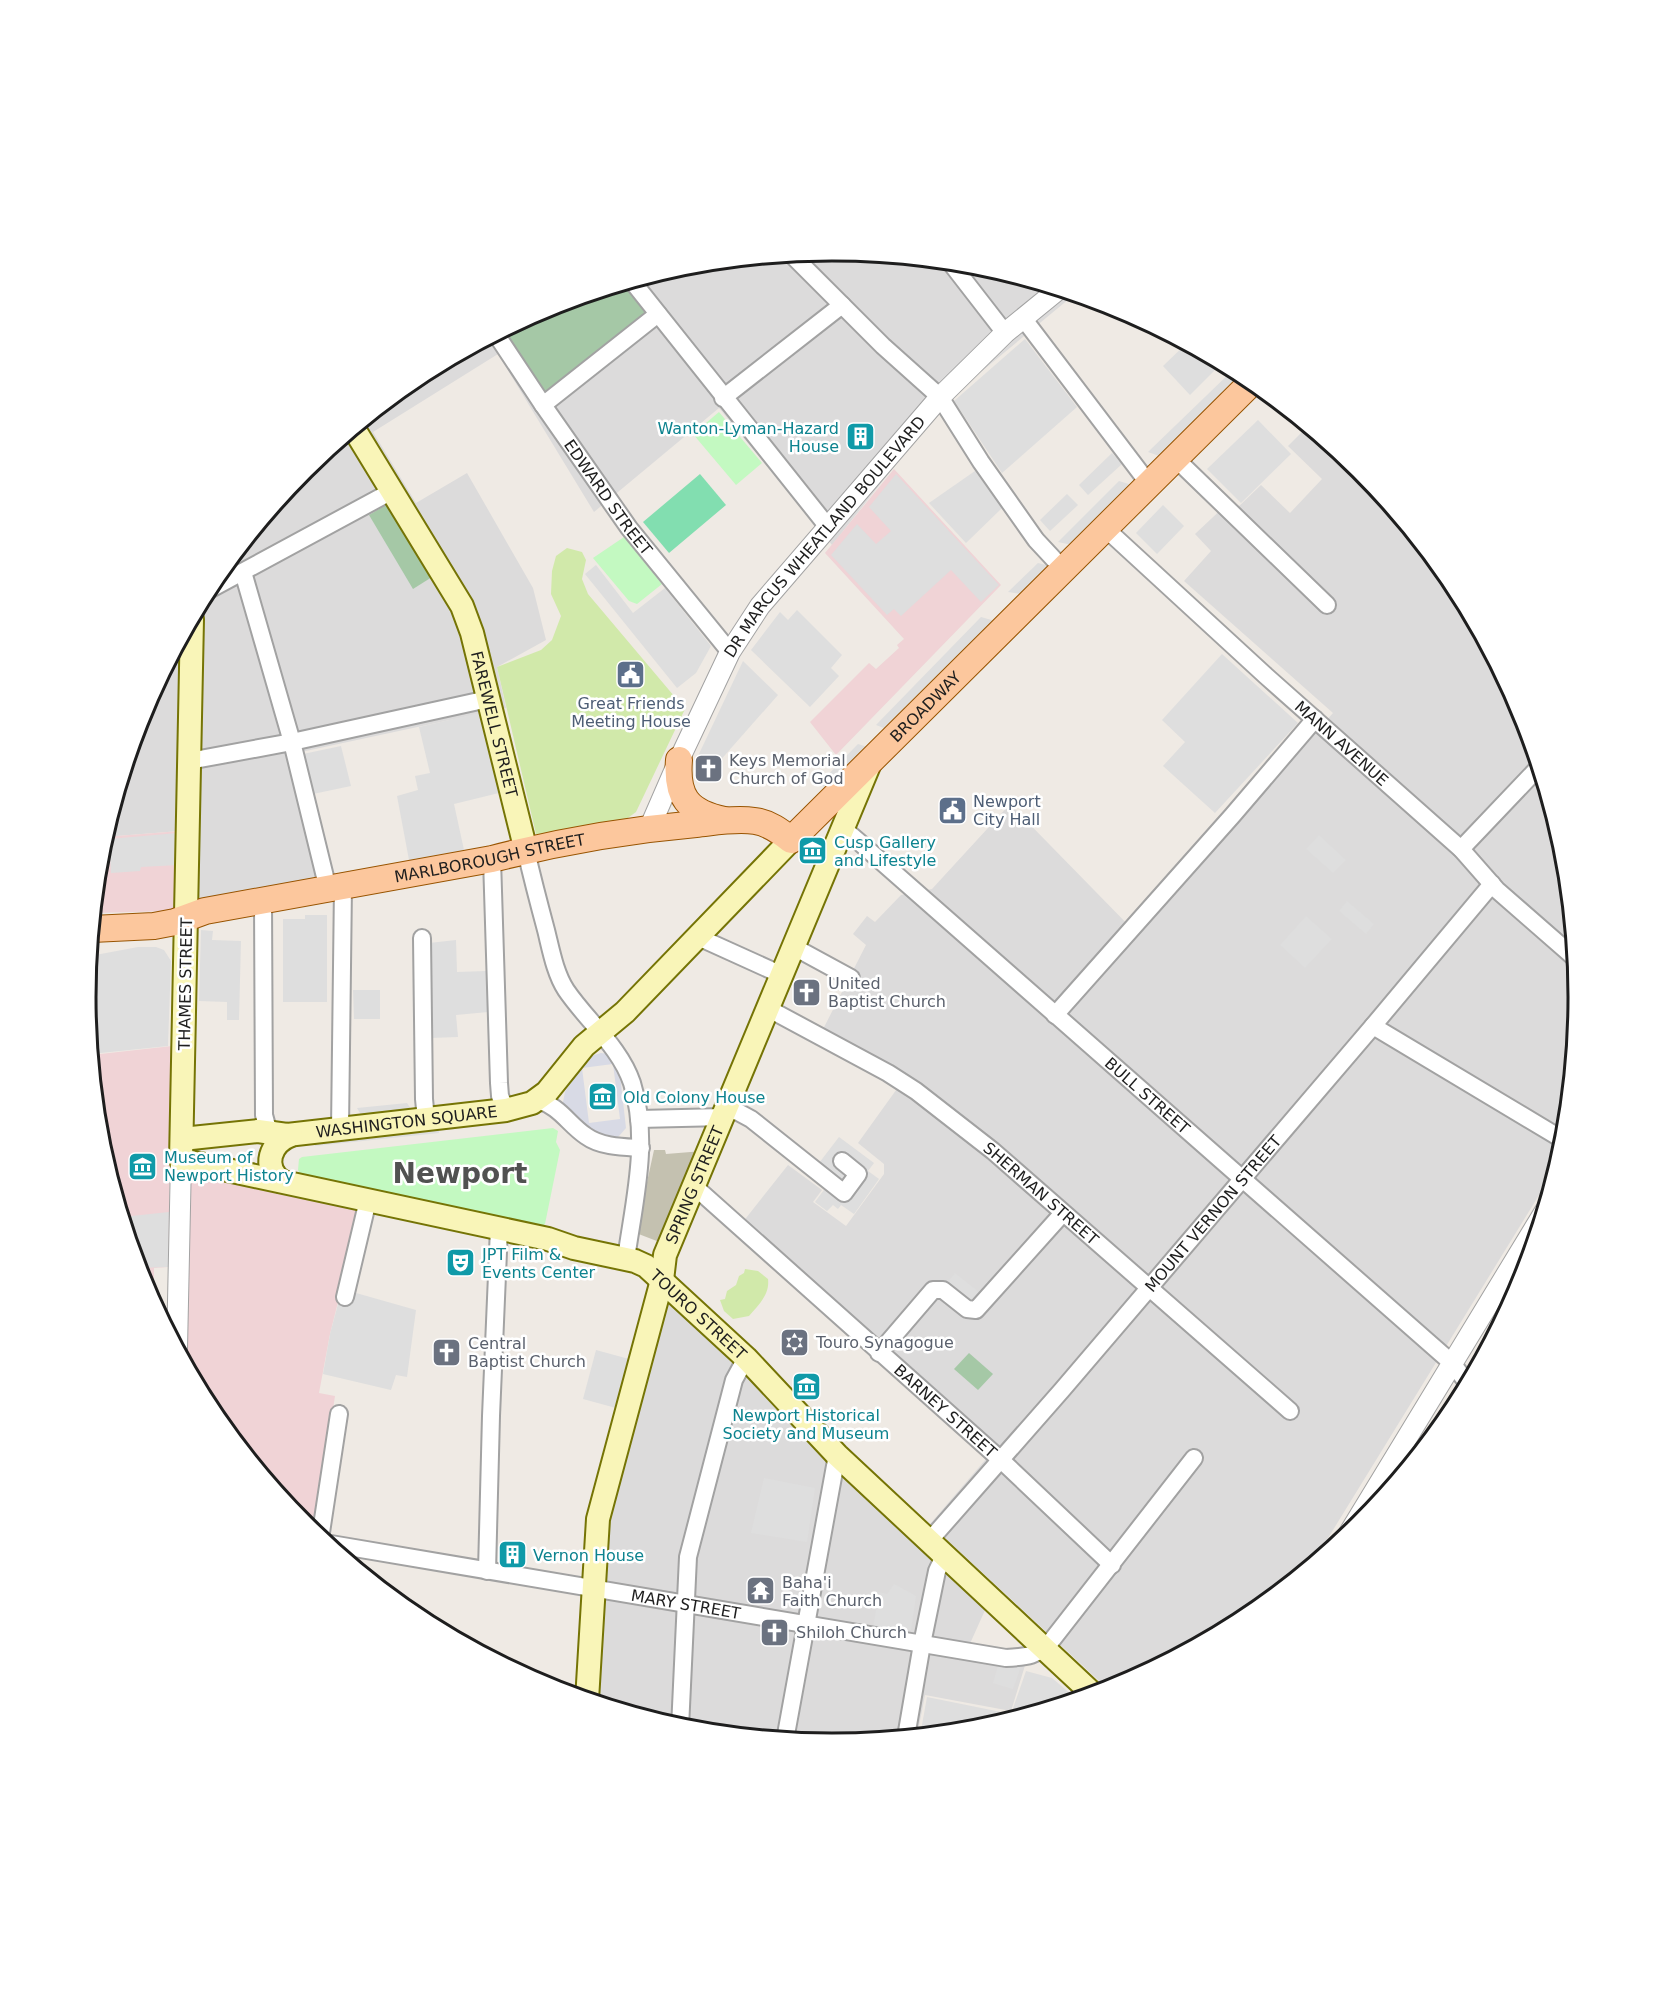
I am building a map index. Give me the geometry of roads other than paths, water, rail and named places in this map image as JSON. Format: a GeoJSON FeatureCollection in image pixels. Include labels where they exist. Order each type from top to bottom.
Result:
{"type":"FeatureCollection","features":[{"type":"Feature","properties":{"kind":"main road","name":"BROADWAY"},"geometry":{"type":"LineString","coordinates":[[600,1032],[619,1018],[791,840],[1105,528],[1143,477],[1175,458],[1246,388]]}},
{"type":"Feature","properties":{"kind":"main road","name":"FAREWELL STREET"},"geometry":{"type":"LineString","coordinates":[[358,435],[462,606],[472,633],[526,851]]}},
{"type":"Feature","properties":{"kind":"main road","name":"THAMES STREET"},"geometry":{"type":"LineString","coordinates":[[182,1150],[189,761],[188,642]]}},
{"type":"Feature","properties":{"kind":"main road"},"geometry":{"type":"LineString","coordinates":[[679,760],[680,790],[687,801],[705,814],[727,821]]}},
{"type":"Feature","properties":{"kind":"main road","name":"SPRING STREET"},"geometry":{"type":"LineString","coordinates":[[587,1692],[598,1519],[662,1280],[665,1256],[870,762]]}},
{"type":"Feature","properties":{"kind":"main road","name":"MARLBOROUGH STREET"},"geometry":{"type":"LineString","coordinates":[[100,929],[154,926],[205,911],[649,829],[739,819],[760,822],[778,830],[791,840]]}},
{"type":"Feature","properties":{"kind":"main road","name":"WASHINGTON SQUARE"},"geometry":{"type":"LineString","coordinates":[[182,1150],[258,1131],[282,1133],[340,1129],[506,1110],[526,1105],[537,1100],[584,1046],[600,1032]]}},
{"type":"Feature","properties":{"kind":"main road"},"geometry":{"type":"LineString","coordinates":[[281,1181],[272,1172],[270,1158],[276,1144],[283,1138],[282,1133]]}},
{"type":"Feature","properties":{"kind":"main road","name":"TOURO STREET"},"geometry":{"type":"LineString","coordinates":[[182,1150],[281,1181],[548,1239],[580,1250],[643,1264],[746,1358],[837,1455],[1087,1688]]}},
{"type":"Feature","properties":{"kind":"street"},"geometry":{"type":"LineString","coordinates":[[799,262],[883,346],[940,397],[981,462],[1036,540],[1063,569]]}},
{"type":"Feature","properties":{"kind":"street"},"geometry":{"type":"LineString","coordinates":[[958,272],[1005,333]]}},
{"type":"Feature","properties":{"kind":"street"},"geometry":{"type":"LineString","coordinates":[[637,288],[828,527]]}},
{"type":"Feature","properties":{"kind":"street","name":"DR MARCUS WHEATLAND BOULEVARD"},"geometry":{"type":"LineString","coordinates":[[649,829],[730,652],[760,606],[940,397],[1005,333],[1052,295]]}},
{"type":"Feature","properties":{"kind":"street"},"geometry":{"type":"LineString","coordinates":[[723,398],[842,305]]}},
{"type":"Feature","properties":{"kind":"street"},"geometry":{"type":"LineString","coordinates":[[543,405],[658,314]]}},
{"type":"Feature","properties":{"kind":"street"},"geometry":{"type":"LineString","coordinates":[[1023,318],[1143,477]]}},
{"type":"Feature","properties":{"kind":"street","name":"EDWARD STREET"},"geometry":{"type":"LineString","coordinates":[[500,341],[629,528],[730,652]]}},
{"type":"Feature","properties":{"kind":"street"},"geometry":{"type":"LineString","coordinates":[[1175,458],[1327,604]]}},
{"type":"Feature","properties":{"kind":"street"},"geometry":{"type":"LineString","coordinates":[[224,582],[392,491]]}},
{"type":"Feature","properties":{"kind":"street","name":"MANN AVENUE"},"geometry":{"type":"LineString","coordinates":[[1105,528],[1461,849],[1492,884],[1567,951]]}},
{"type":"Feature","properties":{"kind":"street"},"geometry":{"type":"LineString","coordinates":[[243,572],[335,887],[340,1129]]}},
{"type":"Feature","properties":{"kind":"street"},"geometry":{"type":"LineString","coordinates":[[189,761],[292,742],[488,699]]}},
{"type":"Feature","properties":{"kind":"street"},"geometry":{"type":"LineString","coordinates":[[1055,1015],[1315,719]]}},
{"type":"Feature","properties":{"kind":"street"},"geometry":{"type":"LineString","coordinates":[[1461,849],[1534,773]]}},
{"type":"Feature","properties":{"kind":"street","name":"BULL STREET"},"geometry":{"type":"LineString","coordinates":[[841,832],[851,835],[858,841],[1452,1363],[1463,1377]]}},
{"type":"Feature","properties":{"kind":"street","name":"FAREWELL STREET"},"geometry":{"type":"LineString","coordinates":[[526,851],[556,969],[566,990],[624,1065],[632,1083],[639,1119],[641,1148],[626,1259]]}},
{"type":"Feature","properties":{"kind":"street"},"geometry":{"type":"LineString","coordinates":[[492,859],[499,1083],[500,1096],[506,1110]]}},
{"type":"Feature","properties":{"kind":"street","name":"MOUNT VERNON STREET"},"geometry":{"type":"LineString","coordinates":[[938,1547],[1001,1460],[1492,884]]}},
{"type":"Feature","properties":{"kind":"street"},"geometry":{"type":"LineString","coordinates":[[263,901],[264,1116],[267,1126],[282,1133]]}},
{"type":"Feature","properties":{"kind":"street"},"geometry":{"type":"LineString","coordinates":[[698,937],[782,975]]}},
{"type":"Feature","properties":{"kind":"street"},"geometry":{"type":"LineString","coordinates":[[422,938],[426,1119]]}},
{"type":"Feature","properties":{"kind":"street"},"geometry":{"type":"LineString","coordinates":[[794,947],[851,978]]}},
{"type":"Feature","properties":{"kind":"street","name":"SHERMAN STREET"},"geometry":{"type":"LineString","coordinates":[[769,1009],[888,1072],[916,1091],[993,1151],[1290,1411]]}},
{"type":"Feature","properties":{"kind":"street"},"geometry":{"type":"LineString","coordinates":[[1373,1026],[1556,1136]]}},
{"type":"Feature","properties":{"kind":"street"},"geometry":{"type":"LineString","coordinates":[[537,1100],[559,1110],[586,1137],[602,1143],[641,1148]]}},
{"type":"Feature","properties":{"kind":"street"},"geometry":{"type":"LineString","coordinates":[[639,1119],[738,1112],[751,1119],[844,1193],[858,1174],[842,1161]]}},
{"type":"Feature","properties":{"kind":"street","name":"THAMES STREET"},"geometry":{"type":"LineString","coordinates":[[177,1333],[182,1150]]}},
{"type":"Feature","properties":{"kind":"street","name":"BARNEY STREET"},"geometry":{"type":"LineString","coordinates":[[695,1187],[1001,1460],[1112,1565]]}},
{"type":"Feature","properties":{"kind":"street"},"geometry":{"type":"LineString","coordinates":[[345,1297],[368,1200]]}},
{"type":"Feature","properties":{"kind":"street"},"geometry":{"type":"LineString","coordinates":[[879,1353],[933,1290],[943,1290],[967,1310],[976,1310],[1063,1213]]}},
{"type":"Feature","properties":{"kind":"street"},"geometry":{"type":"LineString","coordinates":[[487,1571],[499,1228]]}},
{"type":"Feature","properties":{"kind":"street"},"geometry":{"type":"LineString","coordinates":[[1367,1503],[1529,1236]]}},
{"type":"Feature","properties":{"kind":"street"},"geometry":{"type":"LineString","coordinates":[[680,1718],[688,1557],[734,1380],[746,1358]]}},
{"type":"Feature","properties":{"kind":"street"},"geometry":{"type":"LineString","coordinates":[[322,1527],[339,1414]]}},
{"type":"Feature","properties":{"kind":"street"},"geometry":{"type":"LineString","coordinates":[[786,1732],[837,1455]]}},
{"type":"Feature","properties":{"kind":"street"},"geometry":{"type":"LineString","coordinates":[[1044,1649],[1194,1458]]}},
{"type":"Feature","properties":{"kind":"street","name":"MARY STREET"},"geometry":{"type":"LineString","coordinates":[[341,1546],[1006,1658],[1028,1657],[1044,1649]]}},
{"type":"Feature","properties":{"kind":"street"},"geometry":{"type":"LineString","coordinates":[[907,1730],[937,1571],[938,1547]]}},
{"type":"Feature","properties":{"kind":"place","name":"Wanton-Lyman-Hazard House"},"geometry":{"type":"Point","coordinates":[860,437]}},
{"type":"Feature","properties":{"kind":"place","name":"Great Friends Meeting House"},"geometry":{"type":"Point","coordinates":[631,675]}},
{"type":"Feature","properties":{"kind":"place","name":"Keys Memorial Church of God"},"geometry":{"type":"Point","coordinates":[708,769]}},
{"type":"Feature","properties":{"kind":"place","name":"Newport City Hall"},"geometry":{"type":"Point","coordinates":[952,810]}},
{"type":"Feature","properties":{"kind":"place","name":"Cusp Gallery and Lifestyle"},"geometry":{"type":"Point","coordinates":[813,851]}},
{"type":"Feature","properties":{"kind":"place","name":"United Baptist Church"},"geometry":{"type":"Point","coordinates":[807,992]}},
{"type":"Feature","properties":{"kind":"place","name":"Old Colony House"},"geometry":{"type":"Point","coordinates":[602,1097]}},
{"type":"Feature","properties":{"kind":"place","name":"Museum of Newport History"},"geometry":{"type":"Point","coordinates":[143,1166]}},
{"type":"Feature","properties":{"kind":"place","name":"JPT Film & Events Center"},"geometry":{"type":"Point","coordinates":[461,1263]}},
{"type":"Feature","properties":{"kind":"place","name":"Touro Synagogue"},"geometry":{"type":"Point","coordinates":[795,1342]}},
{"type":"Feature","properties":{"kind":"place","name":"Central Baptist Church"},"geometry":{"type":"Point","coordinates":[447,1352]}},
{"type":"Feature","properties":{"kind":"place","name":"Newport Historical Society and Museum"},"geometry":{"type":"Point","coordinates":[806,1387]}},
{"type":"Feature","properties":{"kind":"place","name":"Vernon House"},"geometry":{"type":"Point","coordinates":[512,1555]}},
{"type":"Feature","properties":{"kind":"place","name":"Baha'i Faith Church"},"geometry":{"type":"Point","coordinates":[761,1591]}},
{"type":"Feature","properties":{"kind":"place","name":"Shiloh Church"},"geometry":{"type":"Point","coordinates":[775,1632]}},
{"type":"Feature","properties":{"kind":"district","name":"Newport"},"geometry":{"type":"Point","coordinates":[460,1173]}}]}
